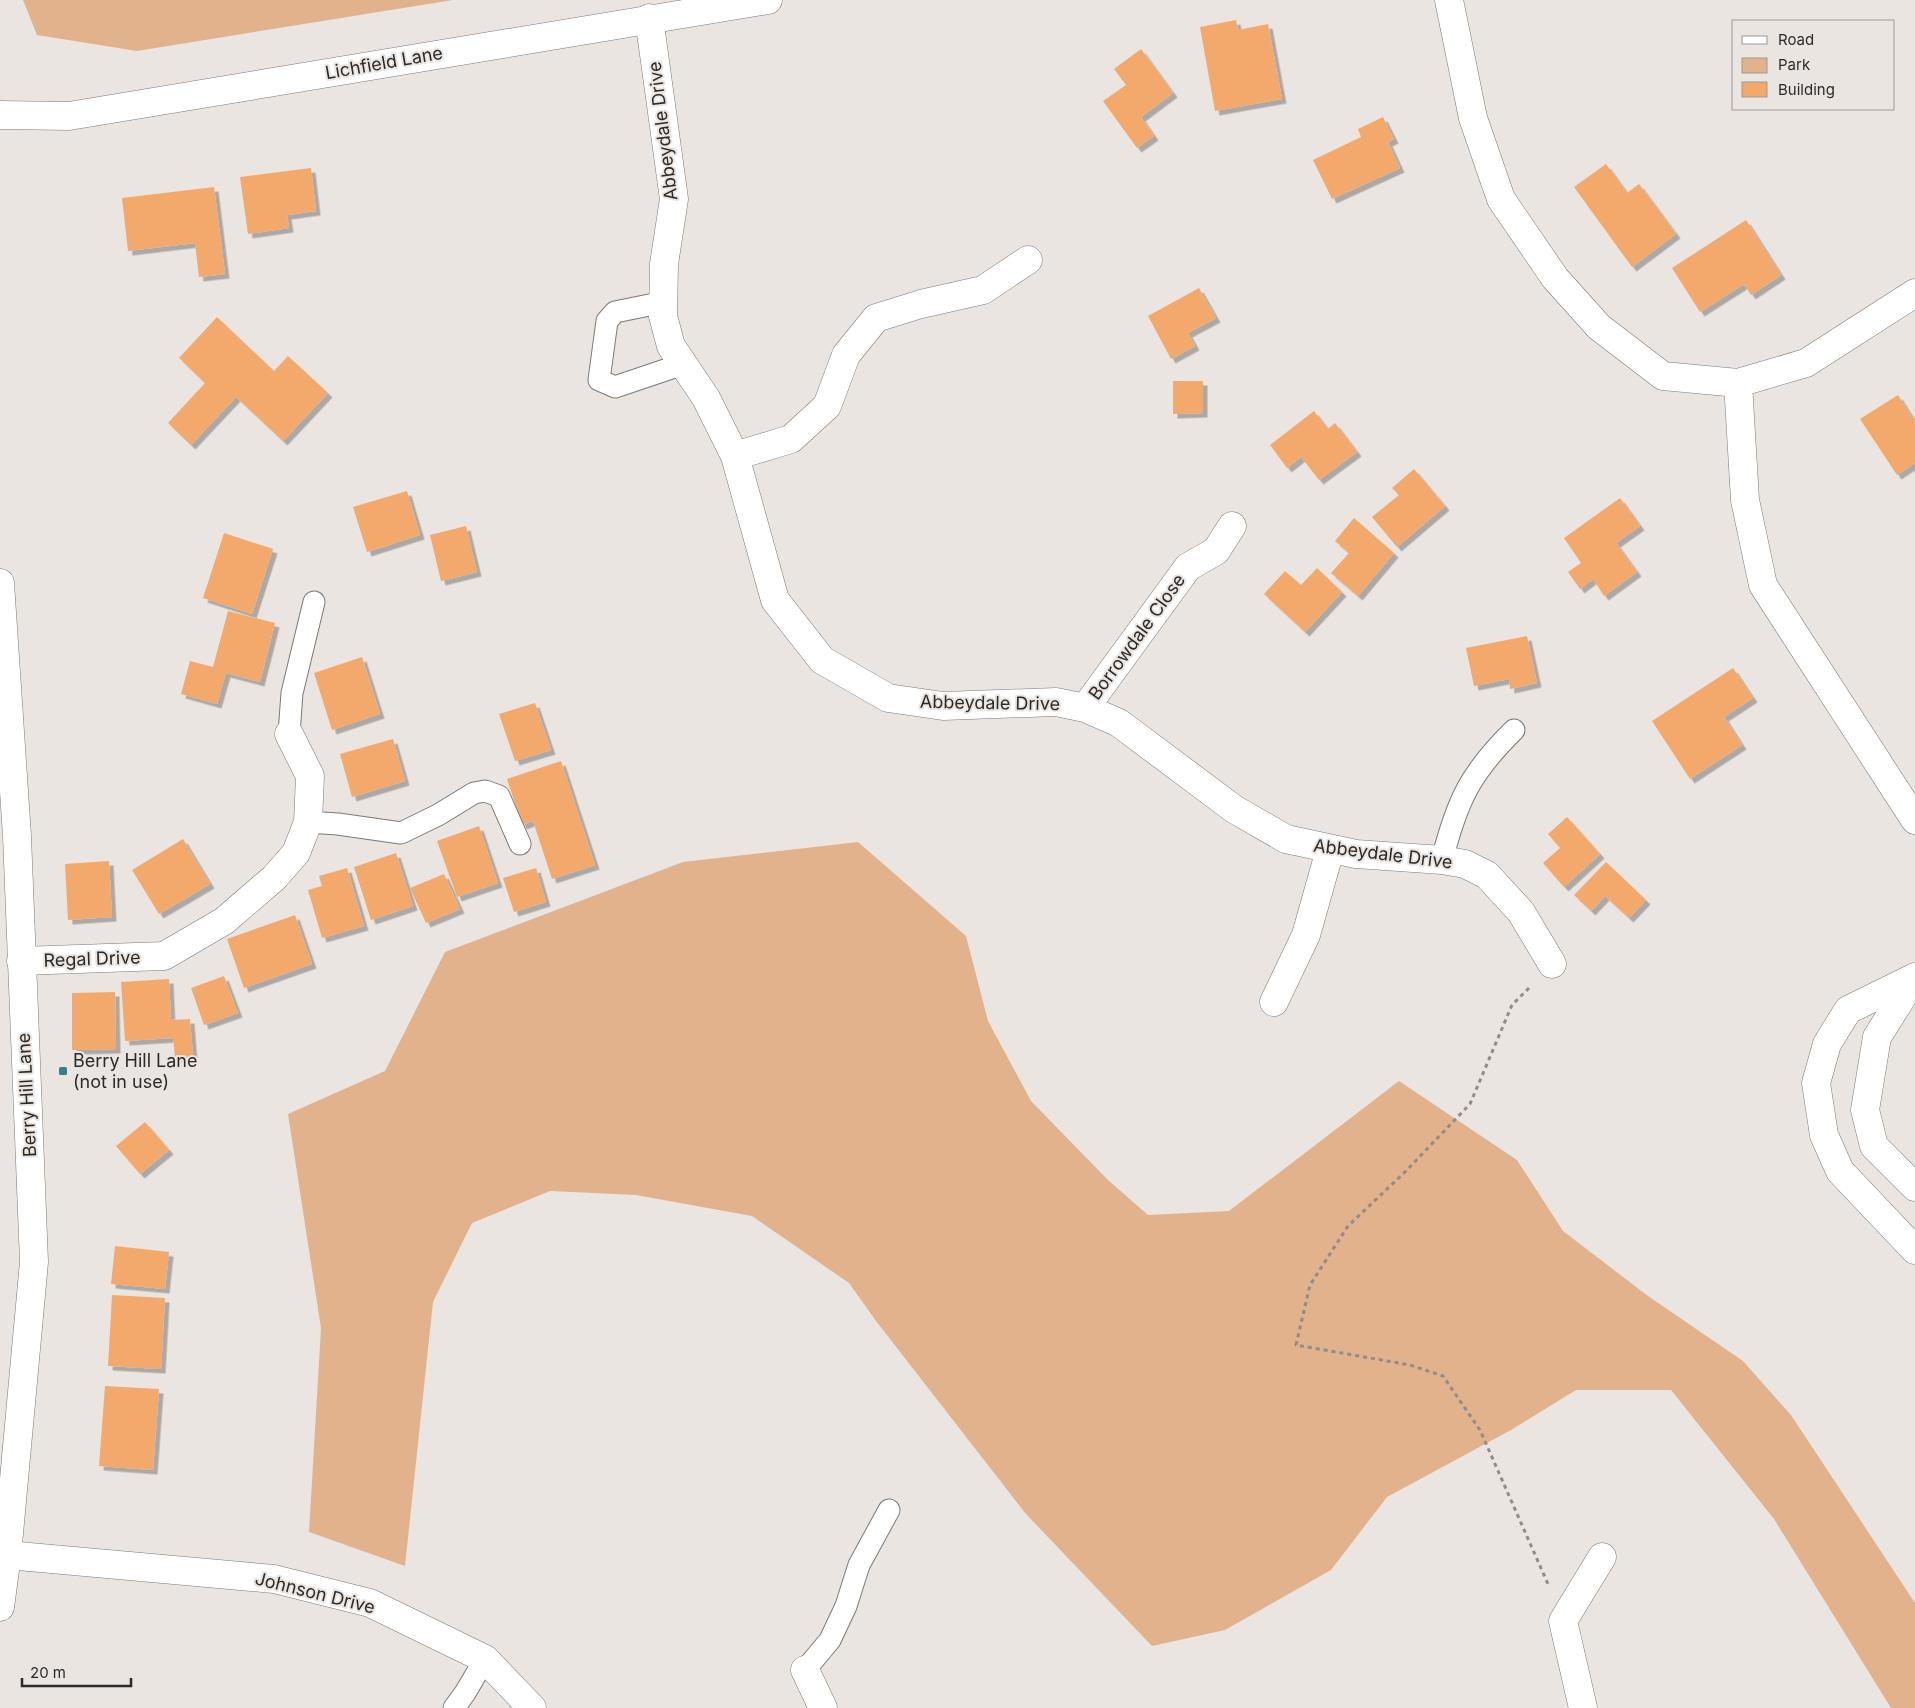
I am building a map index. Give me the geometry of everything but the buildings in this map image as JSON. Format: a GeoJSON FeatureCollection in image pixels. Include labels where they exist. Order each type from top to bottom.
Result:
{"type":"FeatureCollection","features":[{"type":"Feature","properties":{"kind":"street","name":"Lichfield Lane"},"geometry":{"type":"LineString","coordinates":[[0,115],[69,116],[649,18],[768,0]]}},
{"type":"Feature","properties":{"kind":"street"},"geometry":{"type":"LineString","coordinates":[[1449,0],[1473,118],[1501,199],[1555,278],[1599,327],[1663,376],[1738,383],[1806,363],[1915,293]]}},
{"type":"Feature","properties":{"kind":"street","name":"Abbeydale Drive"},"geometry":{"type":"LineString","coordinates":[[649,18],[674,199],[664,264],[663,316],[671,346],[706,398],[735,456],[775,600],[822,660],[888,698],[943,706],[1056,702],[1085,708],[1118,723],[1234,810],[1286,839],[1330,850],[1381,857],[1442,860],[1465,864],[1487,874],[1521,912],[1552,964]]}},
{"type":"Feature","properties":{"kind":"street"},"geometry":{"type":"LineString","coordinates":[[735,456],[791,439],[827,406],[846,355],[876,318],[921,304],[983,290],[1028,260]]}},
{"type":"Feature","properties":{"kind":"street"},"geometry":{"type":"LineString","coordinates":[[1738,383],[1745,500],[1763,585],[1910,802]]}},
{"type":"Feature","properties":{"kind":"street","name":"Borrowdale Close"},"geometry":{"type":"LineString","coordinates":[[1085,708],[1188,567],[1216,550],[1232,526]]}},
{"type":"Feature","properties":{"kind":"street","name":"Berry Hill Lane"},"geometry":{"type":"LineString","coordinates":[[0,583],[17,836],[34,1262],[7,1556],[0,1607]]}},
{"type":"Feature","properties":{"kind":"street"},"geometry":{"type":"LineString","coordinates":[[289,734],[310,776],[308,822]]}},
{"type":"Feature","properties":{"kind":"street","name":"Regal Drive"},"geometry":{"type":"LineString","coordinates":[[21,961],[164,956],[224,921],[274,878],[296,853],[308,822]]}},
{"type":"Feature","properties":{"kind":"street"},"geometry":{"type":"LineString","coordinates":[[1274,1002],[1306,935],[1330,850]]}},
{"type":"Feature","properties":{"kind":"street"},"geometry":{"type":"LineString","coordinates":[[1915,977],[1877,1037],[1865,1110],[1874,1146],[1915,1187]]}},
{"type":"Feature","properties":{"kind":"street"},"geometry":{"type":"LineString","coordinates":[[1915,977],[1848,1010],[1828,1044],[1816,1083],[1824,1135],[1840,1171],[1915,1250]]}},
{"type":"Feature","properties":{"kind":"street","name":"Johnson Drive"},"geometry":{"type":"LineString","coordinates":[[7,1556],[274,1579],[370,1603],[485,1659],[532,1708]]}},
{"type":"Feature","properties":{"kind":"street"},"geometry":{"type":"LineString","coordinates":[[1583,1708],[1563,1621],[1602,1557]]}},
{"type":"Feature","properties":{"kind":"street"},"geometry":{"type":"LineString","coordinates":[[805,1670],[823,1708]]}},
{"type":"Feature","properties":{"kind":"lane"},"geometry":{"type":"LineString","coordinates":[[664,302],[615,312],[607,321],[600,380],[615,387],[683,364]]}},
{"type":"Feature","properties":{"kind":"lane"},"geometry":{"type":"LineString","coordinates":[[289,734],[292,693],[314,602]]}},
{"type":"Feature","properties":{"kind":"lane"},"geometry":{"type":"LineString","coordinates":[[1442,860],[1450,826],[1467,786],[1489,754],[1514,730]]}},
{"type":"Feature","properties":{"kind":"lane"},"geometry":{"type":"LineString","coordinates":[[308,822],[402,832],[438,815],[474,793],[485,791],[499,796],[520,844]]}},
{"type":"Feature","properties":{"kind":"lane"},"geometry":{"type":"LineString","coordinates":[[805,1670],[830,1640],[846,1606],[859,1565],[889,1510]]}},
{"type":"Feature","properties":{"kind":"lane"},"geometry":{"type":"LineString","coordinates":[[454,1708],[485,1659]]}},
{"type":"Feature","properties":{"kind":"path"},"geometry":{"type":"LineString","coordinates":[[1552,964],[1512,1005],[1470,1104],[1405,1172],[1348,1226],[1310,1285],[1296,1345],[1410,1364],[1443,1376],[1480,1430],[1563,1621]]}},
{"type":"Feature","properties":{"kind":"green space"},"geometry":{"type":"Polygon","coordinates":[[[23,0],[453,0],[137,51],[37,35],[23,0]]]}},
{"type":"Feature","properties":{"kind":"green space"},"geometry":{"type":"Polygon","coordinates":[[[858,842],[966,936],[988,1021],[1031,1101],[1108,1180],[1148,1215],[1229,1211],[1399,1081],[1517,1160],[1563,1231],[1648,1296],[1743,1361],[1791,1415],[1915,1603],[1915,1708],[1891,1708],[1774,1519],[1671,1390],[1576,1390],[1511,1430],[1387,1497],[1331,1570],[1225,1630],[1152,1646],[1026,1514],[876,1321],[849,1283],[752,1216],[636,1195],[550,1191],[472,1223],[433,1302],[405,1566],[309,1532],[321,1328],[288,1114],[385,1071],[445,952],[683,862],[858,842]]]}},
{"type":"Feature","properties":{"kind":"place","name":"Berry Hill Lane (not in use)"},"geometry":{"type":"Point","coordinates":[63,1071]}}]}
